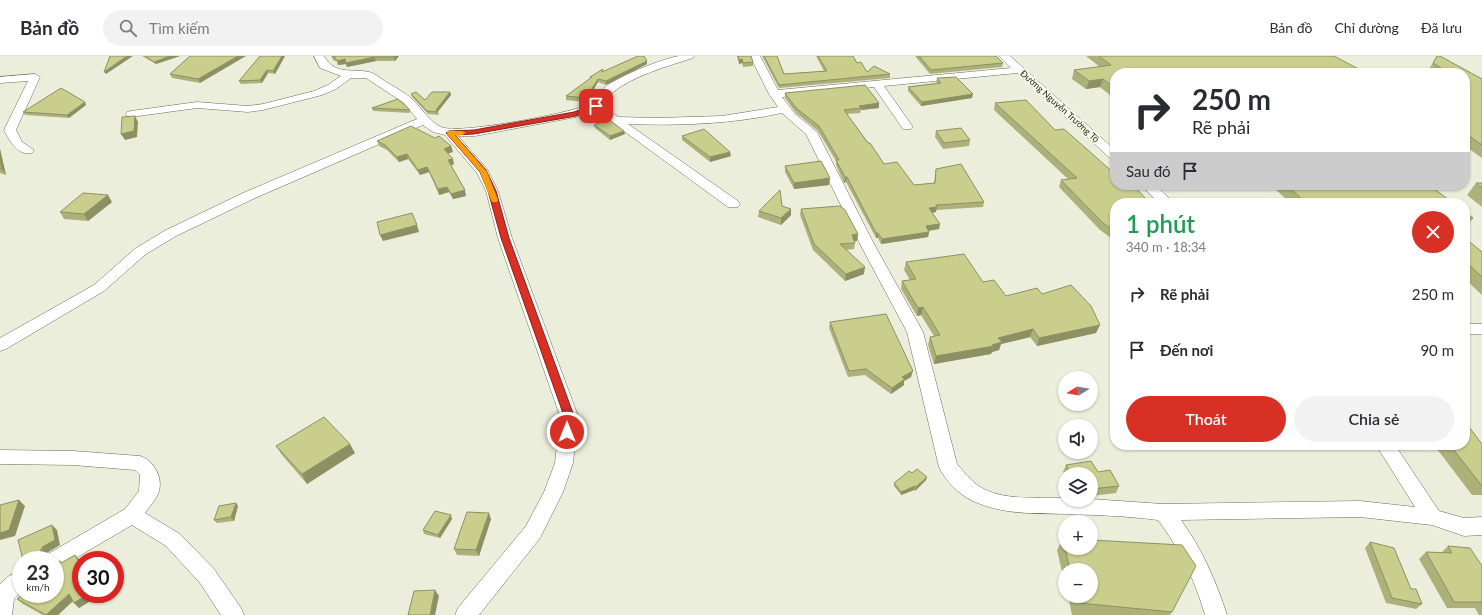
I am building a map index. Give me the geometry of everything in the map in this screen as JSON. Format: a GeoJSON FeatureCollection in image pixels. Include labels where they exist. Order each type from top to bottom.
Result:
{"type":"FeatureCollection","features":[{"type":"Feature","properties":{"kind":"street"},"geometry":{"type":"LineString","coordinates":[[319,56],[324,66],[350,75],[368,75],[408,101],[424,120],[436,130],[449,133],[474,132],[576,114],[596,106],[607,91],[620,83],[689,56]]}},
{"type":"Feature","properties":{"kind":"street"},"geometry":{"type":"LineString","coordinates":[[755,56],[774,94],[784,109],[796,122],[811,132],[867,244],[915,332],[948,467],[961,482],[978,495],[1007,504],[1124,508],[1163,512],[1360,509],[1432,517],[1464,527],[1482,526]]}},
{"type":"Feature","properties":{"kind":"street","name":"Đường Nguyễn Trường Tộ"},"geometry":{"type":"LineString","coordinates":[[1004,56],[1110,151]]}},
{"type":"Feature","properties":{"kind":"street"},"geometry":{"type":"LineString","coordinates":[[774,94],[1020,70]]}},
{"type":"Feature","properties":{"kind":"street"},"geometry":{"type":"LineString","coordinates":[[131,114],[197,105],[242,109],[263,107],[318,93],[332,87],[350,75]]}},
{"type":"Feature","properties":{"kind":"street"},"geometry":{"type":"LineString","coordinates":[[0,80],[35,77],[5,131],[17,144],[28,150]]}},
{"type":"Feature","properties":{"kind":"street"},"geometry":{"type":"LineString","coordinates":[[878,85],[907,127]]}},
{"type":"Feature","properties":{"kind":"street"},"geometry":{"type":"LineString","coordinates":[[596,106],[689,171],[733,204]]}},
{"type":"Feature","properties":{"kind":"street"},"geometry":{"type":"LineString","coordinates":[[615,120],[733,119],[759,116],[784,109]]}},
{"type":"Feature","properties":{"kind":"street"},"geometry":{"type":"LineString","coordinates":[[0,345],[99,288],[141,251],[171,232],[248,196],[424,120]]}},
{"type":"Feature","properties":{"kind":"street"},"geometry":{"type":"LineString","coordinates":[[449,133],[483,172],[492,191],[505,238],[569,416],[564,463],[553,492],[533,532],[466,615]]}},
{"type":"Feature","properties":{"kind":"street"},"geometry":{"type":"LineString","coordinates":[[1153,190],[1161,198]]}},
{"type":"Feature","properties":{"kind":"street"},"geometry":{"type":"LineString","coordinates":[[1470,329],[1482,329]]}},
{"type":"Feature","properties":{"kind":"street"},"geometry":{"type":"LineString","coordinates":[[1387,450],[1432,517]]}},
{"type":"Feature","properties":{"kind":"street"},"geometry":{"type":"LineString","coordinates":[[0,457],[81,458],[140,463],[149,473],[149,493],[132,515],[64,555]]}},
{"type":"Feature","properties":{"kind":"street"},"geometry":{"type":"LineString","coordinates":[[1163,512],[1188,545],[1209,592],[1216,615]]}},
{"type":"Feature","properties":{"kind":"street"},"geometry":{"type":"LineString","coordinates":[[132,515],[173,540],[207,576],[233,615]]}},
{"type":"Feature","properties":{"kind":"street"},"geometry":{"type":"LineString","coordinates":[[2,612],[1,604],[7,590],[12,586]]}},
{"type":"Feature","properties":{"kind":"building"},"geometry":{"type":"Polygon","coordinates":[[[110,56],[127,56],[104,72],[110,56]]]}},
{"type":"Feature","properties":{"kind":"building"},"geometry":{"type":"Polygon","coordinates":[[[145,56],[170,56],[154,62],[145,56]]]}},
{"type":"Feature","properties":{"kind":"building"},"geometry":{"type":"Polygon","coordinates":[[[190,56],[238,56],[198,79],[170,74],[190,56]]]}},
{"type":"Feature","properties":{"kind":"building"},"geometry":{"type":"Polygon","coordinates":[[[260,56],[282,56],[273,71],[267,70],[260,80],[239,81],[260,56]]]}},
{"type":"Feature","properties":{"kind":"building"},"geometry":{"type":"Polygon","coordinates":[[[332,56],[395,56],[374,57],[346,63],[345,59],[337,61],[335,57],[332,56]]]}},
{"type":"Feature","properties":{"kind":"building"},"geometry":{"type":"Polygon","coordinates":[[[638,56],[644,56],[647,61],[606,81],[598,79],[586,98],[566,96],[592,77],[590,77],[603,69],[602,72],[638,56]]]}},
{"type":"Feature","properties":{"kind":"building"},"geometry":{"type":"Polygon","coordinates":[[[738,56],[751,56],[753,62],[743,63],[742,59],[739,60],[738,56]]]}},
{"type":"Feature","properties":{"kind":"building"},"geometry":{"type":"Polygon","coordinates":[[[764,56],[777,56],[784,74],[827,71],[818,56],[853,56],[857,63],[861,62],[867,72],[874,66],[890,74],[779,85],[764,56]]]}},
{"type":"Feature","properties":{"kind":"building"},"geometry":{"type":"Polygon","coordinates":[[[919,56],[996,56],[1003,63],[931,70],[919,56]]]}},
{"type":"Feature","properties":{"kind":"building"},"geometry":{"type":"Polygon","coordinates":[[[1099,56],[1334,56],[1357,68],[1110,68],[1110,84],[1103,79],[1089,81],[1074,70],[1111,65],[1099,56]]]}},
{"type":"Feature","properties":{"kind":"building"},"geometry":{"type":"Polygon","coordinates":[[[1437,56],[1440,56],[1462,68],[1441,68],[1433,63],[1437,56]]]}},
{"type":"Feature","properties":{"kind":"building"},"geometry":{"type":"Polygon","coordinates":[[[1470,72],[1482,79],[1482,145],[1470,137],[1470,72]]]}},
{"type":"Feature","properties":{"kind":"building"},"geometry":{"type":"Polygon","coordinates":[[[956,77],[973,94],[922,102],[908,87],[941,83],[937,78],[956,77]]]}},
{"type":"Feature","properties":{"kind":"building"},"geometry":{"type":"Polygon","coordinates":[[[865,85],[879,103],[859,106],[861,108],[844,110],[868,143],[870,143],[884,164],[897,162],[914,185],[935,183],[936,169],[961,164],[984,202],[936,205],[937,207],[929,208],[940,224],[926,226],[929,232],[882,239],[878,233],[876,233],[847,177],[845,177],[836,160],[839,160],[819,126],[796,108],[785,93],[865,85]]]}},
{"type":"Feature","properties":{"kind":"building"},"geometry":{"type":"Polygon","coordinates":[[[61,88],[85,102],[67,115],[23,112],[61,88]]]}},
{"type":"Feature","properties":{"kind":"building"},"geometry":{"type":"Polygon","coordinates":[[[416,92],[425,100],[432,92],[450,92],[436,110],[438,112],[427,111],[411,94],[416,92]]]}},
{"type":"Feature","properties":{"kind":"building"},"geometry":{"type":"Polygon","coordinates":[[[398,99],[410,110],[372,108],[398,99]]]}},
{"type":"Feature","properties":{"kind":"building"},"geometry":{"type":"Polygon","coordinates":[[[1026,100],[1055,130],[1064,129],[1110,170],[1110,190],[1138,190],[1145,198],[1110,198],[1110,228],[1103,223],[1061,180],[1077,178],[995,103],[1026,100]]]}},
{"type":"Feature","properties":{"kind":"building"},"geometry":{"type":"Polygon","coordinates":[[[135,116],[134,131],[121,134],[122,117],[135,116]]]}},
{"type":"Feature","properties":{"kind":"building"},"geometry":{"type":"Polygon","coordinates":[[[608,119],[624,131],[610,136],[594,125],[608,119]]]}},
{"type":"Feature","properties":{"kind":"building"},"geometry":{"type":"Polygon","coordinates":[[[411,126],[435,138],[439,136],[451,146],[444,149],[453,159],[448,160],[465,190],[451,194],[447,187],[438,189],[427,167],[418,170],[407,154],[397,157],[385,145],[377,141],[411,126]]]}},
{"type":"Feature","properties":{"kind":"building"},"geometry":{"type":"Polygon","coordinates":[[[961,128],[970,140],[944,143],[936,131],[961,128]]]}},
{"type":"Feature","properties":{"kind":"building"},"geometry":{"type":"Polygon","coordinates":[[[704,129],[730,152],[710,157],[682,136],[704,129]]]}},
{"type":"Feature","properties":{"kind":"building"},"geometry":{"type":"Polygon","coordinates":[[[821,161],[830,178],[794,183],[785,166],[821,161]]]}},
{"type":"Feature","properties":{"kind":"building"},"geometry":{"type":"Polygon","coordinates":[[[1476,183],[1482,183],[1482,188],[1476,183]]]}},
{"type":"Feature","properties":{"kind":"building"},"geometry":{"type":"Polygon","coordinates":[[[780,190],[782,206],[791,209],[781,218],[759,211],[780,190]]]}},
{"type":"Feature","properties":{"kind":"building"},"geometry":{"type":"Polygon","coordinates":[[[1292,190],[1436,190],[1446,198],[1301,198],[1292,190]]]}},
{"type":"Feature","properties":{"kind":"building"},"geometry":{"type":"Polygon","coordinates":[[[83,193],[108,195],[84,214],[60,212],[83,193]]]}},
{"type":"Feature","properties":{"kind":"building"},"geometry":{"type":"Polygon","coordinates":[[[840,206],[845,210],[858,234],[852,235],[855,243],[840,244],[865,267],[846,274],[814,244],[801,209],[840,206]]]}},
{"type":"Feature","properties":{"kind":"building"},"geometry":{"type":"Polygon","coordinates":[[[412,213],[417,225],[380,235],[377,222],[412,213]]]}},
{"type":"Feature","properties":{"kind":"building"},"geometry":{"type":"Polygon","coordinates":[[[1470,242],[1482,252],[1482,277],[1470,266],[1470,242]]]}},
{"type":"Feature","properties":{"kind":"building"},"geometry":{"type":"Polygon","coordinates":[[[964,254],[983,282],[994,280],[1006,296],[1037,288],[1042,294],[1071,285],[1091,306],[1100,325],[1039,338],[1033,329],[998,338],[1002,342],[992,345],[994,346],[936,356],[930,337],[940,335],[923,307],[918,308],[902,281],[916,279],[906,262],[964,254]]]}},
{"type":"Feature","properties":{"kind":"building"},"geometry":{"type":"Polygon","coordinates":[[[886,314],[913,371],[902,377],[905,379],[892,388],[866,369],[849,371],[830,322],[886,314]]]}},
{"type":"Feature","properties":{"kind":"building"},"geometry":{"type":"Polygon","coordinates":[[[324,417],[350,444],[302,474],[276,446],[324,417]]]}},
{"type":"Feature","properties":{"kind":"building"},"geometry":{"type":"Polygon","coordinates":[[[1470,428],[1482,444],[1482,486],[1454,450],[1470,450],[1470,428]]]}},
{"type":"Feature","properties":{"kind":"building"},"geometry":{"type":"Polygon","coordinates":[[[1091,461],[1095,467],[1067,467],[1066,465],[1091,461]]]}},
{"type":"Feature","properties":{"kind":"building"},"geometry":{"type":"Polygon","coordinates":[[[917,469],[927,477],[916,487],[915,486],[901,492],[894,483],[909,471],[912,473],[917,469]]]}},
{"type":"Feature","properties":{"kind":"building"},"geometry":{"type":"Polygon","coordinates":[[[1110,470],[1119,486],[1098,488],[1098,472],[1110,470]]]}},
{"type":"Feature","properties":{"kind":"building"},"geometry":{"type":"Polygon","coordinates":[[[19,500],[9,530],[0,533],[0,505],[19,500]]]}},
{"type":"Feature","properties":{"kind":"building"},"geometry":{"type":"Polygon","coordinates":[[[236,503],[231,517],[214,520],[219,506],[236,503]]]}},
{"type":"Feature","properties":{"kind":"building"},"geometry":{"type":"Polygon","coordinates":[[[435,511],[451,515],[438,535],[423,530],[435,511]]]}},
{"type":"Feature","properties":{"kind":"building"},"geometry":{"type":"Polygon","coordinates":[[[467,512],[489,513],[476,550],[454,549],[467,512]]]}},
{"type":"Feature","properties":{"kind":"building"},"geometry":{"type":"Polygon","coordinates":[[[52,525],[55,540],[42,547],[41,551],[21,551],[18,540],[52,525]]]}},
{"type":"Feature","properties":{"kind":"building"},"geometry":{"type":"Polygon","coordinates":[[[1098,540],[1182,545],[1196,566],[1172,612],[1079,603],[1098,603],[1098,563],[1068,563],[1067,555],[1098,555],[1098,540]]]}},
{"type":"Feature","properties":{"kind":"building"},"geometry":{"type":"Polygon","coordinates":[[[1370,542],[1394,548],[1411,589],[1416,589],[1422,604],[1392,598],[1370,542]]]}},
{"type":"Feature","properties":{"kind":"building"},"geometry":{"type":"Polygon","coordinates":[[[1448,546],[1470,548],[1482,566],[1482,602],[1454,602],[1426,552],[1452,553],[1448,546]]]}},
{"type":"Feature","properties":{"kind":"building"},"geometry":{"type":"Polygon","coordinates":[[[72,557],[72,599],[69,594],[64,599],[64,561],[72,557]]]}},
{"type":"Feature","properties":{"kind":"building"},"geometry":{"type":"Polygon","coordinates":[[[435,590],[430,615],[408,615],[414,591],[435,590]]]}},
{"type":"Feature","properties":{"kind":"building"},"geometry":{"type":"Polygon","coordinates":[[[24,603],[59,603],[46,615],[24,603]]]}},
{"type":"Feature","properties":{"kind":"slow traffic"},"geometry":{"type":"LineString","coordinates":[[462,133],[449,133],[483,172],[495,200]]}},
{"type":"Feature","properties":{"kind":"route"},"geometry":{"type":"LineString","coordinates":[[567,432],[569,416],[505,238],[492,191],[483,172],[449,133],[474,132],[576,114],[596,106]]}}]}
